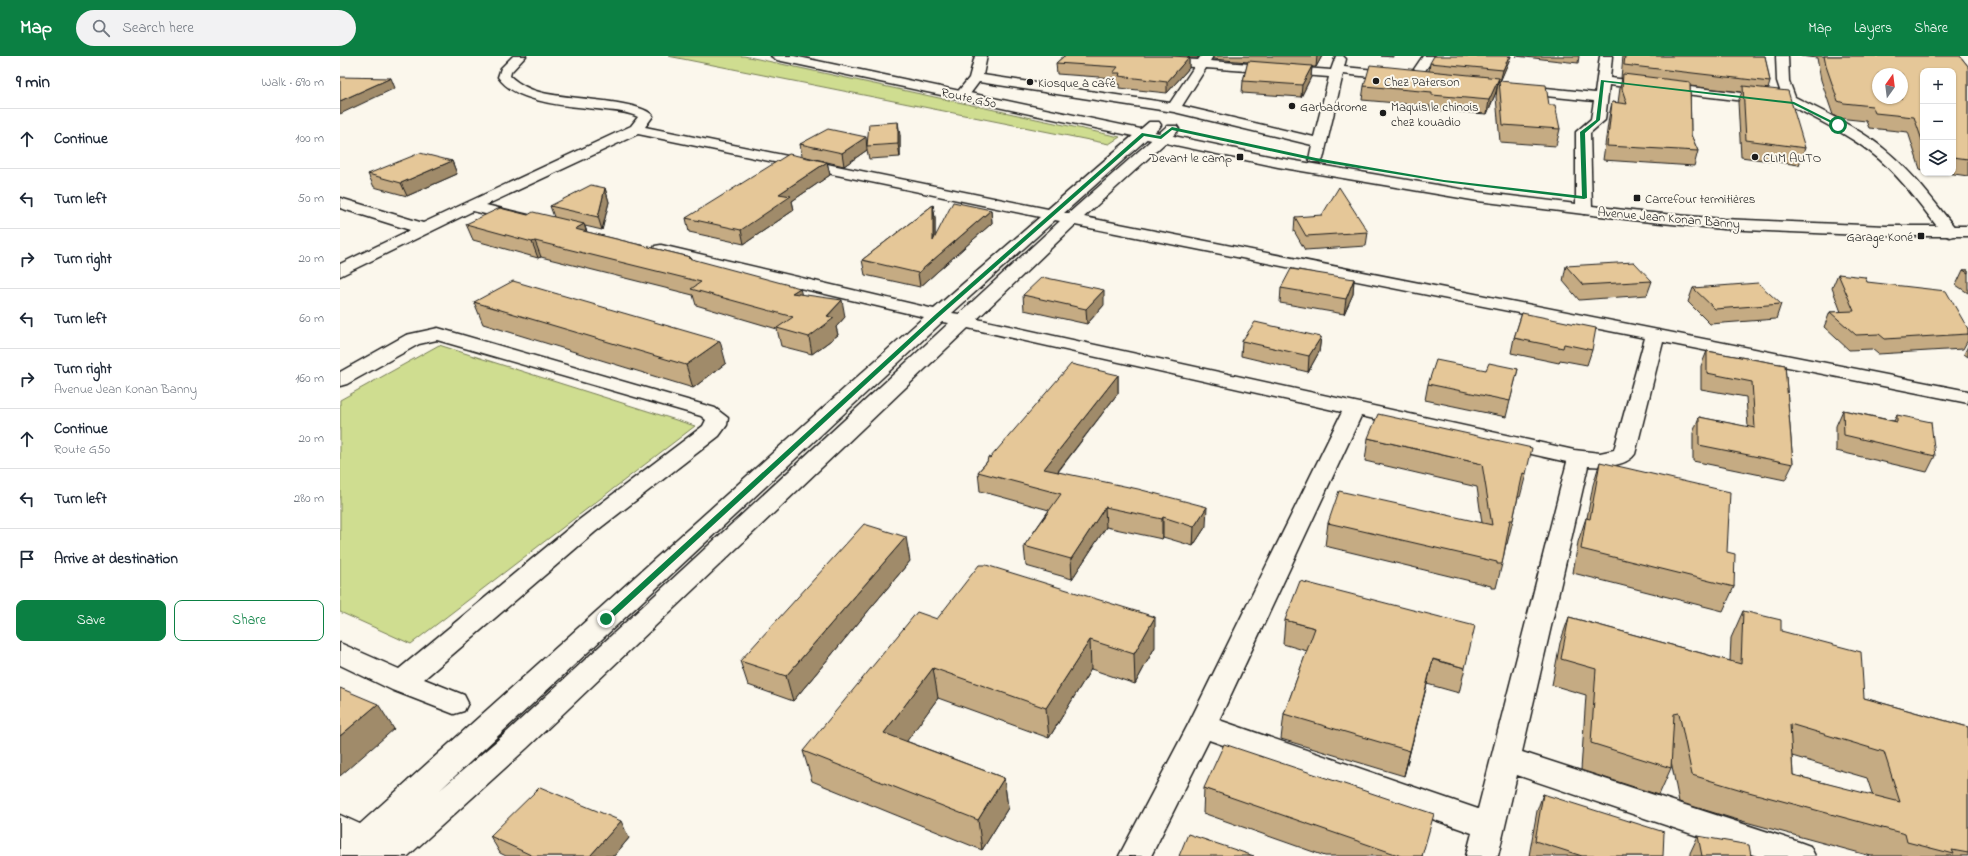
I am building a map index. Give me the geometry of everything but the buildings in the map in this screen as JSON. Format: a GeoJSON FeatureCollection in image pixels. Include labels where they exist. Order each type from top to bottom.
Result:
{"type":"FeatureCollection","features":[{"type":"Feature","properties":{"kind":"street"},"geometry":{"type":"LineString","coordinates":[[340,271],[470,206],[636,129],[646,116],[642,113],[549,98],[530,93],[508,83],[504,78],[505,71],[520,56]]}},
{"type":"Feature","properties":{"kind":"street","name":"Route G50"},"geometry":{"type":"LineString","coordinates":[[777,56],[970,87]]}},
{"type":"Feature","properties":{"kind":"street","name":"Route G50"},"geometry":{"type":"LineString","coordinates":[[826,56],[1162,127]]}},
{"type":"Feature","properties":{"kind":"street"},"geometry":{"type":"LineString","coordinates":[[981,56],[970,87],[1162,127],[1320,142]]}},
{"type":"Feature","properties":{"kind":"street"},"geometry":{"type":"LineString","coordinates":[[1316,159],[1341,56]]}},
{"type":"Feature","properties":{"kind":"street"},"geometry":{"type":"LineString","coordinates":[[1414,78],[1429,56]]}},
{"type":"Feature","properties":{"kind":"street"},"geometry":{"type":"LineString","coordinates":[[1584,203],[1582,132],[1598,120],[1606,56]]}},
{"type":"Feature","properties":{"kind":"street"},"geometry":{"type":"LineString","coordinates":[[1782,56],[1783,81],[1787,97],[1794,103],[1838,125],[1883,155],[1903,174],[1950,232]]}},
{"type":"Feature","properties":{"kind":"street"},"geometry":{"type":"LineString","coordinates":[[1147,60],[1205,60],[1430,80]]}},
{"type":"Feature","properties":{"kind":"street"},"geometry":{"type":"LineString","coordinates":[[370,849],[606,619],[938,315],[1062,216],[1162,127],[1205,60]]}},
{"type":"Feature","properties":{"kind":"street"},"geometry":{"type":"LineString","coordinates":[[1603,81],[1794,103]]}},
{"type":"Feature","properties":{"kind":"street"},"geometry":{"type":"LineString","coordinates":[[1453,82],[1601,98]]}},
{"type":"Feature","properties":{"kind":"street","name":"Avenue Jean Konan Banny"},"geometry":{"type":"LineString","coordinates":[[1162,127],[1316,159],[1444,181],[1711,222],[1838,229],[1950,232],[1968,231]]}},
{"type":"Feature","properties":{"kind":"street","name":"Avenue Jean Konan Banny"},"geometry":{"type":"LineString","coordinates":[[1162,127],[1313,170],[1440,191],[1584,203],[1826,217],[1968,218]]}},
{"type":"Feature","properties":{"kind":"street"},"geometry":{"type":"LineString","coordinates":[[636,129],[1062,216],[1968,397]]}},
{"type":"Feature","properties":{"kind":"street"},"geometry":{"type":"LineString","coordinates":[[340,203],[424,229]]}},
{"type":"Feature","properties":{"kind":"street"},"geometry":{"type":"LineString","coordinates":[[470,206],[541,222]]}},
{"type":"Feature","properties":{"kind":"street"},"geometry":{"type":"LineString","coordinates":[[370,849],[518,740],[963,321],[1062,216]]}},
{"type":"Feature","properties":{"kind":"street"},"geometry":{"type":"LineString","coordinates":[[642,246],[963,321],[1579,458],[1607,460],[1624,454],[1655,335]]}},
{"type":"Feature","properties":{"kind":"street"},"geometry":{"type":"LineString","coordinates":[[340,380],[414,339],[438,334],[708,412],[717,418],[716,425],[711,431],[587,526],[402,682]]}},
{"type":"Feature","properties":{"kind":"street"},"geometry":{"type":"LineString","coordinates":[[1135,856],[1202,726],[1355,407]]}},
{"type":"Feature","properties":{"kind":"street"},"geometry":{"type":"LineString","coordinates":[[806,436],[831,444]]}},
{"type":"Feature","properties":{"kind":"street"},"geometry":{"type":"LineString","coordinates":[[1482,856],[1579,458]]}},
{"type":"Feature","properties":{"kind":"street"},"geometry":{"type":"LineString","coordinates":[[606,619],[636,628]]}},
{"type":"Feature","properties":{"kind":"street"},"geometry":{"type":"LineString","coordinates":[[340,653],[402,682],[454,703]]}},
{"type":"Feature","properties":{"kind":"street"},"geometry":{"type":"LineString","coordinates":[[1202,726],[1489,826]]}},
{"type":"Feature","properties":{"kind":"street"},"geometry":{"type":"LineString","coordinates":[[1505,759],[1799,856]]}},
{"type":"Feature","properties":{"kind":"green space"},"geometry":{"type":"Polygon","coordinates":[[[668,56],[744,56],[1120,137],[1109,144],[668,56]]]}},
{"type":"Feature","properties":{"kind":"green space"},"geometry":{"type":"Polygon","coordinates":[[[439,345],[695,426],[411,644],[340,612],[340,400],[439,345]]]}},
{"type":"Feature","properties":{"kind":"place","name":"Chez Paterson"},"geometry":{"type":"Point","coordinates":[1376,81]}},
{"type":"Feature","properties":{"kind":"place","name":"Kiosque à café"},"geometry":{"type":"Point","coordinates":[1030,82]}},
{"type":"Feature","properties":{"kind":"place","name":"Garbadrome"},"geometry":{"type":"Point","coordinates":[1292,106]}},
{"type":"Feature","properties":{"kind":"place","name":"Maquis le chinois chez kouadio"},"geometry":{"type":"Point","coordinates":[1383,113]}},
{"type":"Feature","properties":{"kind":"place","name":"Devant le camp"},"geometry":{"type":"Point","coordinates":[1240,157]}},
{"type":"Feature","properties":{"kind":"place","name":"CLIM AUTO"},"geometry":{"type":"Point","coordinates":[1755,157]}},
{"type":"Feature","properties":{"kind":"place","name":"Carrefour termitières"},"geometry":{"type":"Point","coordinates":[1637,198]}},
{"type":"Feature","properties":{"kind":"place","name":"Garage Koné"},"geometry":{"type":"Point","coordinates":[1921,236]}},
{"type":"Feature","properties":{"kind":"route"},"geometry":{"type":"LineString","coordinates":[[606,619],[938,315],[1144,134],[1161,138],[1172,129],[1316,159],[1444,181],[1584,198],[1582,132],[1598,120],[1603,81],[1794,103],[1838,125]]}}]}
